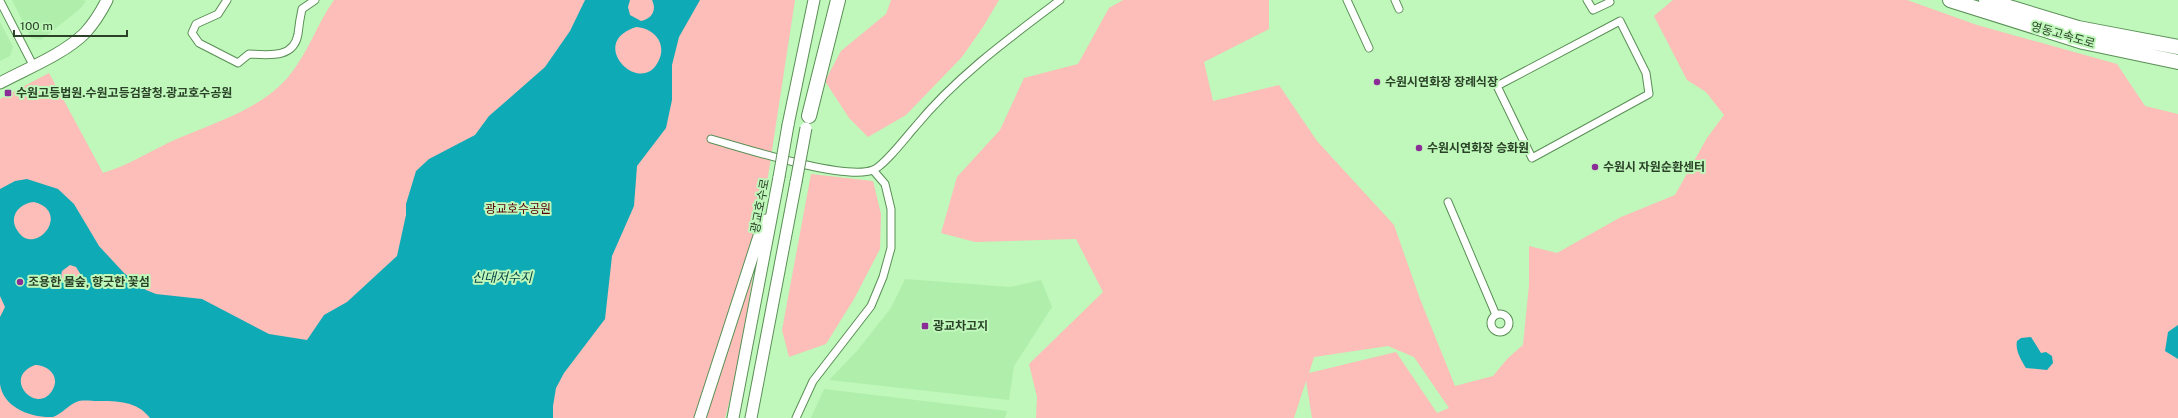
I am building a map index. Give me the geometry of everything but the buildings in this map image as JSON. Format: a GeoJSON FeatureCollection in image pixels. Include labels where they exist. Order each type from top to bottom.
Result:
{"type":"FeatureCollection","features":[{"type":"Feature","properties":{"kind":"highway"},"geometry":{"type":"LineString","coordinates":[[808,122],[838,0]]}},
{"type":"Feature","properties":{"kind":"highway","name":"영동고속도로"},"geometry":{"type":"LineString","coordinates":[[1950,0],[2083,42],[2178,62]]}},
{"type":"Feature","properties":{"kind":"highway","name":"영동고속도로"},"geometry":{"type":"LineString","coordinates":[[1986,0],[2078,28],[2178,47]]}},
{"type":"Feature","properties":{"kind":"main road"},"geometry":{"type":"LineString","coordinates":[[0,83],[33,65],[83,34],[94,22],[107,0]]}},
{"type":"Feature","properties":{"kind":"main road","name":"광교호수로"},"geometry":{"type":"LineString","coordinates":[[734,418],[788,125],[814,0]]}},
{"type":"Feature","properties":{"kind":"main road"},"geometry":{"type":"LineString","coordinates":[[752,418],[831,0]]}},
{"type":"Feature","properties":{"kind":"main road"},"geometry":{"type":"LineString","coordinates":[[700,418],[760,233],[774,203]]}},
{"type":"Feature","properties":{"kind":"street"},"geometry":{"type":"LineString","coordinates":[[227,0],[218,14],[196,24],[192,33],[199,43],[238,63],[249,54],[278,56],[292,48],[298,36],[302,9],[315,0]]}},
{"type":"Feature","properties":{"kind":"street"},"geometry":{"type":"LineString","coordinates":[[711,139],[814,166],[850,173],[873,170],[897,148],[938,99],[998,46],[1060,0]]}},
{"type":"Feature","properties":{"kind":"street"},"geometry":{"type":"LineString","coordinates":[[1347,0],[1369,48]]}},
{"type":"Feature","properties":{"kind":"street"},"geometry":{"type":"LineString","coordinates":[[1395,0],[1399,9]]}},
{"type":"Feature","properties":{"kind":"street"},"geometry":{"type":"LineString","coordinates":[[1587,0],[1592,10],[1610,2]]}},
{"type":"Feature","properties":{"kind":"street"},"geometry":{"type":"LineString","coordinates":[[0,1],[33,65]]}},
{"type":"Feature","properties":{"kind":"street"},"geometry":{"type":"LineString","coordinates":[[1620,21],[1646,73],[1648,94],[1532,158],[1497,86],[1620,21]]}},
{"type":"Feature","properties":{"kind":"street"},"geometry":{"type":"LineString","coordinates":[[796,418],[813,381],[871,306],[883,277],[891,248],[891,209],[885,184],[873,170]]}},
{"type":"Feature","properties":{"kind":"street"},"geometry":{"type":"LineString","coordinates":[[1448,202],[1496,315]]}},
{"type":"Feature","properties":{"kind":"shaded area"},"geometry":{"type":"Polygon","coordinates":[[[12,0],[86,1],[81,8],[41,40],[31,38],[12,0]]]}},
{"type":"Feature","properties":{"kind":"shaded area"},"geometry":{"type":"Polygon","coordinates":[[[0,22],[13,47],[10,56],[0,61],[0,22]]]}},
{"type":"Feature","properties":{"kind":"shaded area"},"geometry":{"type":"Polygon","coordinates":[[[905,279],[1010,287],[1041,280],[1052,307],[1014,366],[1009,400],[829,380],[857,351],[891,308],[905,279]]]}},
{"type":"Feature","properties":{"kind":"shaded area"},"geometry":{"type":"Polygon","coordinates":[[[824,389],[1007,411],[1005,418],[811,418],[824,389]]]}},
{"type":"Feature","properties":{"kind":"green space","name":"광교호수공원"},"geometry":{"type":"Polygon","coordinates":[[[334,0],[795,0],[740,359],[725,418],[0,418],[0,99],[49,73],[103,173],[120,167],[170,142],[249,108],[264,99],[289,76],[296,67],[334,0]]]}},
{"type":"Feature","properties":{"kind":"green space"},"geometry":{"type":"Polygon","coordinates":[[[891,0],[999,0],[983,27],[962,57],[906,115],[868,137],[849,118],[825,81],[841,51],[886,14],[891,0]]]}},
{"type":"Feature","properties":{"kind":"green space"},"geometry":{"type":"Polygon","coordinates":[[[1123,0],[1269,0],[1269,29],[1204,62],[1213,101],[1279,85],[1317,141],[1394,225],[1420,299],[1455,386],[1493,376],[1508,358],[1523,345],[1529,285],[1529,246],[1557,253],[1621,217],[1675,195],[1707,138],[1724,115],[1706,92],[1687,80],[1654,16],[1673,0],[1907,0],[1977,25],[2117,64],[2145,106],[2178,114],[2178,418],[1312,418],[1306,381],[1294,418],[1036,418],[1037,397],[1029,364],[1103,292],[1076,239],[975,242],[941,233],[957,177],[1000,130],[1024,78],[1078,64],[1109,8],[1123,0]],[[1388,346],[1314,357],[1309,373],[1396,352],[1437,413],[1449,408],[1414,357],[1388,346]]]}},
{"type":"Feature","properties":{"kind":"green space"},"geometry":{"type":"Polygon","coordinates":[[[811,174],[873,181],[881,214],[880,249],[854,299],[826,344],[789,357],[782,330],[811,174]]]}},
{"type":"Feature","properties":{"kind":"water","name":"신대저수지"},"geometry":{"type":"Polygon","coordinates":[[[585,0],[630,0],[628,7],[630,15],[641,21],[651,16],[654,11],[652,0],[700,0],[679,37],[672,65],[672,100],[666,128],[637,166],[634,206],[612,256],[605,319],[564,373],[556,388],[553,418],[150,418],[145,412],[133,405],[112,401],[79,401],[69,406],[60,414],[53,417],[44,417],[35,416],[19,410],[6,399],[0,384],[0,317],[5,307],[0,296],[0,189],[15,181],[27,179],[58,189],[74,204],[99,246],[124,273],[146,290],[156,294],[202,299],[269,334],[307,340],[324,315],[347,302],[397,256],[406,215],[406,204],[416,171],[429,159],[475,135],[489,116],[545,67],[570,31],[585,0]],[[636,27],[622,35],[616,44],[616,55],[622,64],[631,71],[641,74],[651,70],[659,60],[661,53],[660,42],[657,37],[648,30],[636,27]],[[34,202],[29,203],[17,211],[14,220],[17,230],[24,238],[32,239],[40,237],[46,231],[50,223],[50,215],[45,207],[34,202]],[[70,265],[62,271],[61,275],[63,281],[70,285],[77,283],[81,275],[76,267],[70,265]],[[35,365],[25,371],[21,378],[22,386],[26,392],[32,397],[39,399],[47,397],[55,384],[52,372],[40,365],[35,365]]]}},
{"type":"Feature","properties":{"kind":"water"},"geometry":{"type":"Polygon","coordinates":[[[2178,325],[2178,359],[2165,351],[2168,332],[2178,325]]]}},
{"type":"Feature","properties":{"kind":"water"},"geometry":{"type":"Polygon","coordinates":[[[2031,337],[2041,353],[2046,352],[2052,356],[2053,363],[2047,370],[2026,368],[2020,358],[2017,348],[2017,341],[2021,338],[2031,337]]]}},
{"type":"Feature","properties":{"kind":"place","name":"수원시연화장 장례식장"},"geometry":{"type":"Point","coordinates":[1377,82]}},
{"type":"Feature","properties":{"kind":"place","name":"수원고등법원.수원고등검찰청.광교호수공원"},"geometry":{"type":"Point","coordinates":[8,93]}},
{"type":"Feature","properties":{"kind":"place","name":"수원시연화장 승화원"},"geometry":{"type":"Point","coordinates":[1419,148]}},
{"type":"Feature","properties":{"kind":"place","name":"수원시 자원순환센터"},"geometry":{"type":"Point","coordinates":[1595,167]}},
{"type":"Feature","properties":{"kind":"place","name":"조용한 물숲, 향긋한 꽃섬"},"geometry":{"type":"Point","coordinates":[20,282]}},
{"type":"Feature","properties":{"kind":"place","name":"광교차고지"},"geometry":{"type":"Point","coordinates":[925,326]}}]}
